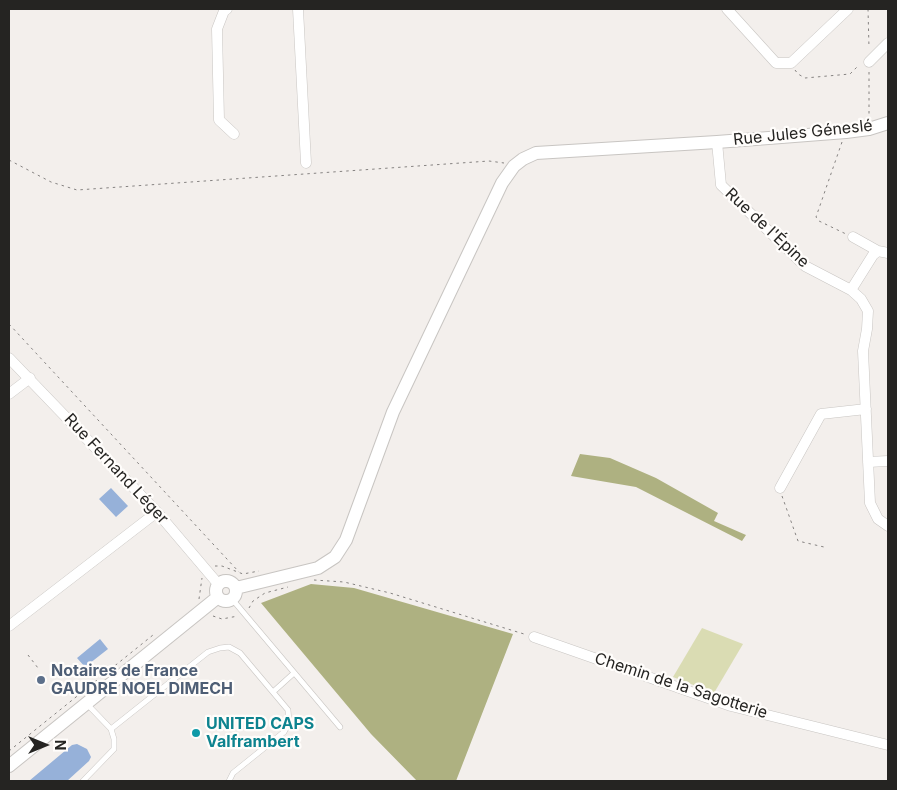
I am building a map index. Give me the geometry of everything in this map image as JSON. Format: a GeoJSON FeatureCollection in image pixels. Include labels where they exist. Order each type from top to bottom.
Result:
{"type":"FeatureCollection","features":[{"type":"Feature","properties":{"kind":"street"},"geometry":{"type":"LineString","coordinates":[[227,9],[224,11],[217,29],[219,120],[234,134]]}},
{"type":"Feature","properties":{"kind":"street"},"geometry":{"type":"LineString","coordinates":[[298,9],[306,163]]}},
{"type":"Feature","properties":{"kind":"street"},"geometry":{"type":"LineString","coordinates":[[727,9],[776,63],[791,63],[848,9]]}},
{"type":"Feature","properties":{"kind":"street"},"geometry":{"type":"LineString","coordinates":[[866,62],[888,43]]}},
{"type":"Feature","properties":{"kind":"street","name":"Rue Jules Géneslé"},"geometry":{"type":"LineString","coordinates":[[514,166],[536,153],[846,132],[869,129],[888,122]]}},
{"type":"Feature","properties":{"kind":"street","name":"Rue de l'Épine"},"geometry":{"type":"LineString","coordinates":[[717,142],[721,185],[805,266],[851,290]]}},
{"type":"Feature","properties":{"kind":"street"},"geometry":{"type":"LineString","coordinates":[[219,591],[223,600],[234,594],[318,568],[335,557],[346,540],[394,412],[502,183],[514,166]]}},
{"type":"Feature","properties":{"kind":"street"},"geometry":{"type":"LineString","coordinates":[[853,237],[883,252]]}},
{"type":"Feature","properties":{"kind":"street"},"geometry":{"type":"LineString","coordinates":[[883,252],[873,255],[851,290],[861,299],[868,311],[863,351],[870,503],[878,519],[888,526]]}},
{"type":"Feature","properties":{"kind":"street","name":"Rue Fernand Léger"},"geometry":{"type":"LineString","coordinates":[[9,358],[157,512],[219,591]]}},
{"type":"Feature","properties":{"kind":"street"},"geometry":{"type":"LineString","coordinates":[[9,394],[30,378]]}},
{"type":"Feature","properties":{"kind":"street"},"geometry":{"type":"LineString","coordinates":[[780,488],[821,414],[866,409]]}},
{"type":"Feature","properties":{"kind":"street"},"geometry":{"type":"LineString","coordinates":[[868,462],[888,461]]}},
{"type":"Feature","properties":{"kind":"street"},"geometry":{"type":"LineString","coordinates":[[9,626],[157,512]]}},
{"type":"Feature","properties":{"kind":"street"},"geometry":{"type":"LineString","coordinates":[[9,766],[202,610],[229,582],[234,594]]}},
{"type":"Feature","properties":{"kind":"street","name":"Chemin de la Sagotterie"},"geometry":{"type":"LineString","coordinates":[[534,637],[731,706],[888,745]]}},
{"type":"Feature","properties":{"kind":"lane"},"geometry":{"type":"LineString","coordinates":[[234,594],[244,613],[340,727]]}},
{"type":"Feature","properties":{"kind":"lane"},"geometry":{"type":"LineString","coordinates":[[111,729],[208,652],[229,647],[240,653],[288,710],[289,722],[284,732],[233,773],[229,781]]}},
{"type":"Feature","properties":{"kind":"lane"},"geometry":{"type":"LineString","coordinates":[[273,692],[294,673]]}},
{"type":"Feature","properties":{"kind":"lane"},"geometry":{"type":"LineString","coordinates":[[83,781],[114,749],[111,729],[86,704]]}},
{"type":"Feature","properties":{"kind":"path"},"geometry":{"type":"LineString","coordinates":[[791,63],[798,74],[805,78],[850,74],[866,62]]}},
{"type":"Feature","properties":{"kind":"path"},"geometry":{"type":"LineString","coordinates":[[846,132],[816,217],[819,221],[853,237]]}},
{"type":"Feature","properties":{"kind":"path"},"geometry":{"type":"LineString","coordinates":[[9,160],[51,182],[77,190],[489,161],[500,161],[514,166]]}},
{"type":"Feature","properties":{"kind":"path"},"geometry":{"type":"LineString","coordinates":[[9,324],[239,572]]}},
{"type":"Feature","properties":{"kind":"path"},"geometry":{"type":"LineString","coordinates":[[780,488],[798,541],[824,547]]}},
{"type":"Feature","properties":{"kind":"path"},"geometry":{"type":"LineString","coordinates":[[306,581],[329,580],[390,593],[534,637]]}},
{"type":"Feature","properties":{"kind":"path"},"geometry":{"type":"LineString","coordinates":[[202,610],[222,619],[234,618],[244,613],[253,601],[265,593],[291,586]]}},
{"type":"Feature","properties":{"kind":"path"},"geometry":{"type":"LineString","coordinates":[[9,751],[155,634]]}},
{"type":"Feature","properties":{"kind":"path"},"geometry":{"type":"LineString","coordinates":[[28,655],[38,668]]}},
{"type":"Feature","properties":{"kind":"green space"},"geometry":{"type":"Polygon","coordinates":[[[580,454],[610,458],[656,478],[718,513],[714,521],[746,535],[742,541],[636,487],[571,476],[580,454]]]}},
{"type":"Feature","properties":{"kind":"green space"},"geometry":{"type":"Polygon","coordinates":[[[311,584],[354,588],[513,634],[456,781],[417,781],[371,734],[261,603],[311,584]]]}},
{"type":"Feature","properties":{"kind":"green space"},"geometry":{"type":"Polygon","coordinates":[[[702,628],[743,644],[714,693],[673,677],[702,628]]]}},
{"type":"Feature","properties":{"kind":"water"},"geometry":{"type":"Polygon","coordinates":[[[111,488],[128,506],[116,517],[99,499],[111,488]]]}},
{"type":"Feature","properties":{"kind":"water"},"geometry":{"type":"Polygon","coordinates":[[[100,639],[108,649],[85,667],[77,658],[100,639]]]}},
{"type":"Feature","properties":{"kind":"water"},"geometry":{"type":"Polygon","coordinates":[[[77,744],[87,749],[91,757],[67,781],[29,781],[72,745],[77,744]]]}},
{"type":"Feature","properties":{"kind":"place","name":"Notaires de France GAUDRE NOEL DIMECH"},"geometry":{"type":"Point","coordinates":[41,680]}},
{"type":"Feature","properties":{"kind":"place","name":"UNITED CAPS Valframbert"},"geometry":{"type":"Point","coordinates":[196,733]}}]}
